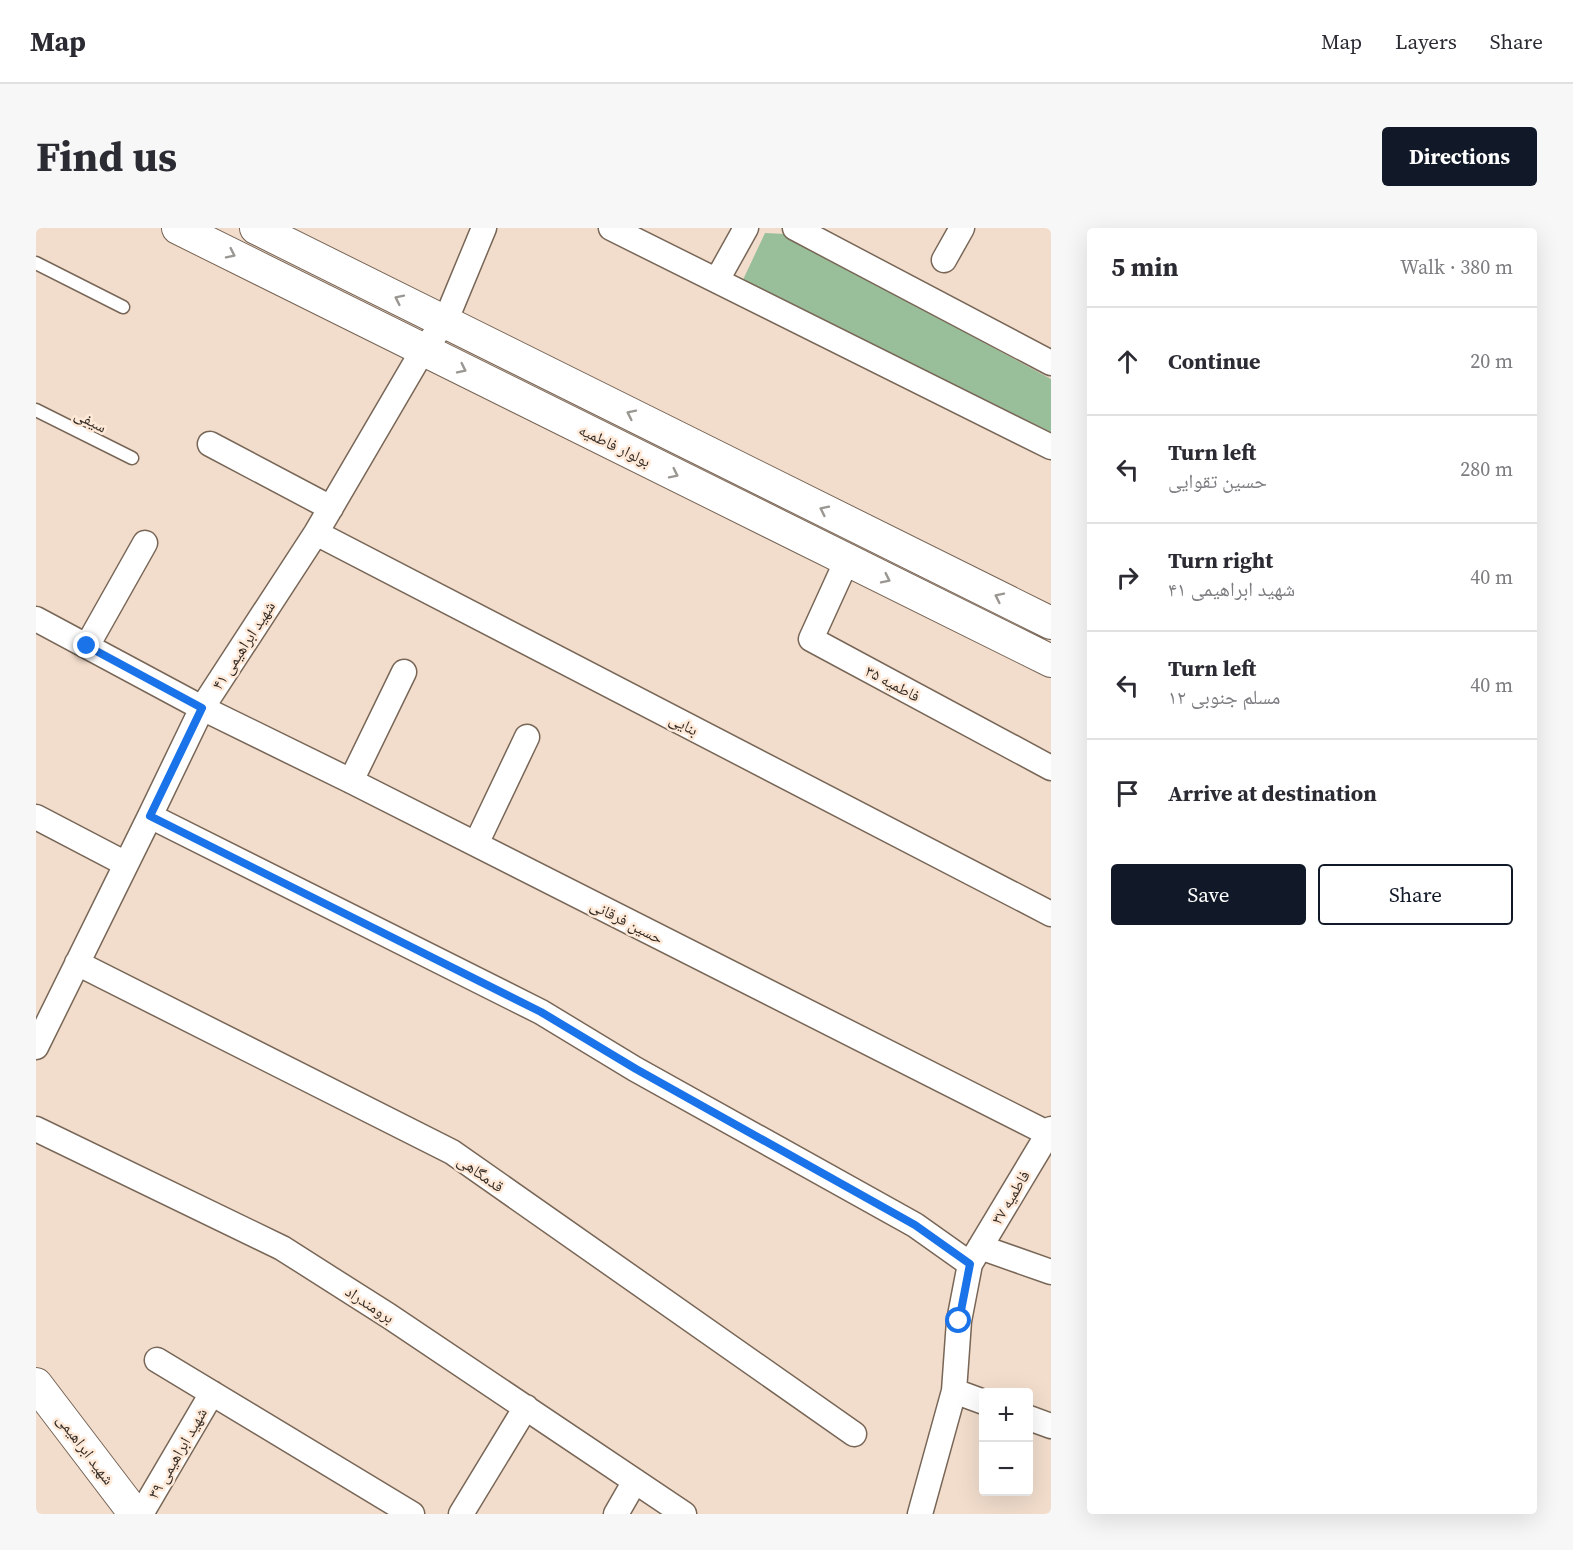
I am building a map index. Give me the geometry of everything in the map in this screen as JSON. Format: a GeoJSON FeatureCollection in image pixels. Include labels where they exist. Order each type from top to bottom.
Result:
{"type":"FeatureCollection","features":[{"type":"Feature","properties":{"kind":"street","name":"بولوار فاطمیه"},"geometry":{"type":"LineString","coordinates":[[178,228],[1051,661]]}},
{"type":"Feature","properties":{"kind":"street","name":"بولوار فاطمیه"},"geometry":{"type":"LineString","coordinates":[[256,228],[1051,623]]}},
{"type":"Feature","properties":{"kind":"street","name":"شهید ابراهیمی ۴۱"},"geometry":{"type":"LineString","coordinates":[[39,1031],[77,963],[202,708],[316,533],[423,350],[445,322],[484,228]]}},
{"type":"Feature","properties":{"kind":"street"},"geometry":{"type":"LineString","coordinates":[[611,228],[1051,447]]}},
{"type":"Feature","properties":{"kind":"street"},"geometry":{"type":"LineString","coordinates":[[717,280],[746,228]]}},
{"type":"Feature","properties":{"kind":"street"},"geometry":{"type":"LineString","coordinates":[[795,228],[1051,363]]}},
{"type":"Feature","properties":{"kind":"street"},"geometry":{"type":"LineString","coordinates":[[944,260],[962,228]]}},
{"type":"Feature","properties":{"kind":"street"},"geometry":{"type":"LineString","coordinates":[[210,444],[331,508]]}},
{"type":"Feature","properties":{"kind":"street","name":"بنایی"},"geometry":{"type":"LineString","coordinates":[[316,533],[1051,914]]}},
{"type":"Feature","properties":{"kind":"street"},"geometry":{"type":"LineString","coordinates":[[87,646],[145,543]]}},
{"type":"Feature","properties":{"kind":"street","name":"فاطمیه ۳۵"},"geometry":{"type":"LineString","coordinates":[[847,560],[811,639],[1051,768]]}},
{"type":"Feature","properties":{"kind":"street","name":"حسین فرقانی"},"geometry":{"type":"LineString","coordinates":[[36,619],[202,708],[1050,1132]]}},
{"type":"Feature","properties":{"kind":"street"},"geometry":{"type":"LineString","coordinates":[[351,781],[404,672]]}},
{"type":"Feature","properties":{"kind":"street"},"geometry":{"type":"LineString","coordinates":[[476,844],[526,737]]}},
{"type":"Feature","properties":{"kind":"street"},"geometry":{"type":"LineString","coordinates":[[150,816],[541,1012],[636,1069],[915,1225],[975,1256],[1051,1272]]}},
{"type":"Feature","properties":{"kind":"street"},"geometry":{"type":"LineString","coordinates":[[36,817],[126,864]]}},
{"type":"Feature","properties":{"kind":"street","name":"قدمگاهی"},"geometry":{"type":"LineString","coordinates":[[77,963],[452,1152],[854,1434]]}},
{"type":"Feature","properties":{"kind":"street","name":"برومندراد"},"geometry":{"type":"LineString","coordinates":[[36,1129],[282,1248],[389,1316],[682,1513]]}},
{"type":"Feature","properties":{"kind":"street","name":"فاطمیه ۳۷"},"geometry":{"type":"LineString","coordinates":[[975,1256],[1050,1132]]}},
{"type":"Feature","properties":{"kind":"street"},"geometry":{"type":"LineString","coordinates":[[920,1514],[954,1391],[959,1321],[975,1256]]}},
{"type":"Feature","properties":{"kind":"street"},"geometry":{"type":"LineString","coordinates":[[157,1360],[412,1514]]}},
{"type":"Feature","properties":{"kind":"street","name":"شهید ابراهیمی"},"geometry":{"type":"LineString","coordinates":[[36,1384],[135,1514]]}},
{"type":"Feature","properties":{"kind":"street"},"geometry":{"type":"LineString","coordinates":[[954,1391],[979,1400]]}},
{"type":"Feature","properties":{"kind":"street","name":"شهید ابراهیمی ۳۹"},"geometry":{"type":"LineString","coordinates":[[141,1514],[212,1393]]}},
{"type":"Feature","properties":{"kind":"street"},"geometry":{"type":"LineString","coordinates":[[461,1514],[526,1407]]}},
{"type":"Feature","properties":{"kind":"street"},"geometry":{"type":"LineString","coordinates":[[1033,1419],[1051,1426]]}},
{"type":"Feature","properties":{"kind":"street"},"geometry":{"type":"LineString","coordinates":[[616,1514],[635,1481]]}},
{"type":"Feature","properties":{"kind":"lane"},"geometry":{"type":"LineString","coordinates":[[36,263],[123,307]]}},
{"type":"Feature","properties":{"kind":"lane","name":"سیفی"},"geometry":{"type":"LineString","coordinates":[[36,410],[132,458]]}},
{"type":"Feature","properties":{"kind":"green space"},"geometry":{"type":"Polygon","coordinates":[[[765,233],[785,234],[1051,379],[1051,440],[741,284],[765,233]]]}},
{"type":"Feature","properties":{"kind":"route"},"geometry":{"type":"LineString","coordinates":[[87,646],[202,708],[150,816],[541,1012],[636,1069],[915,1225],[970,1264],[959,1321]]}}]}
